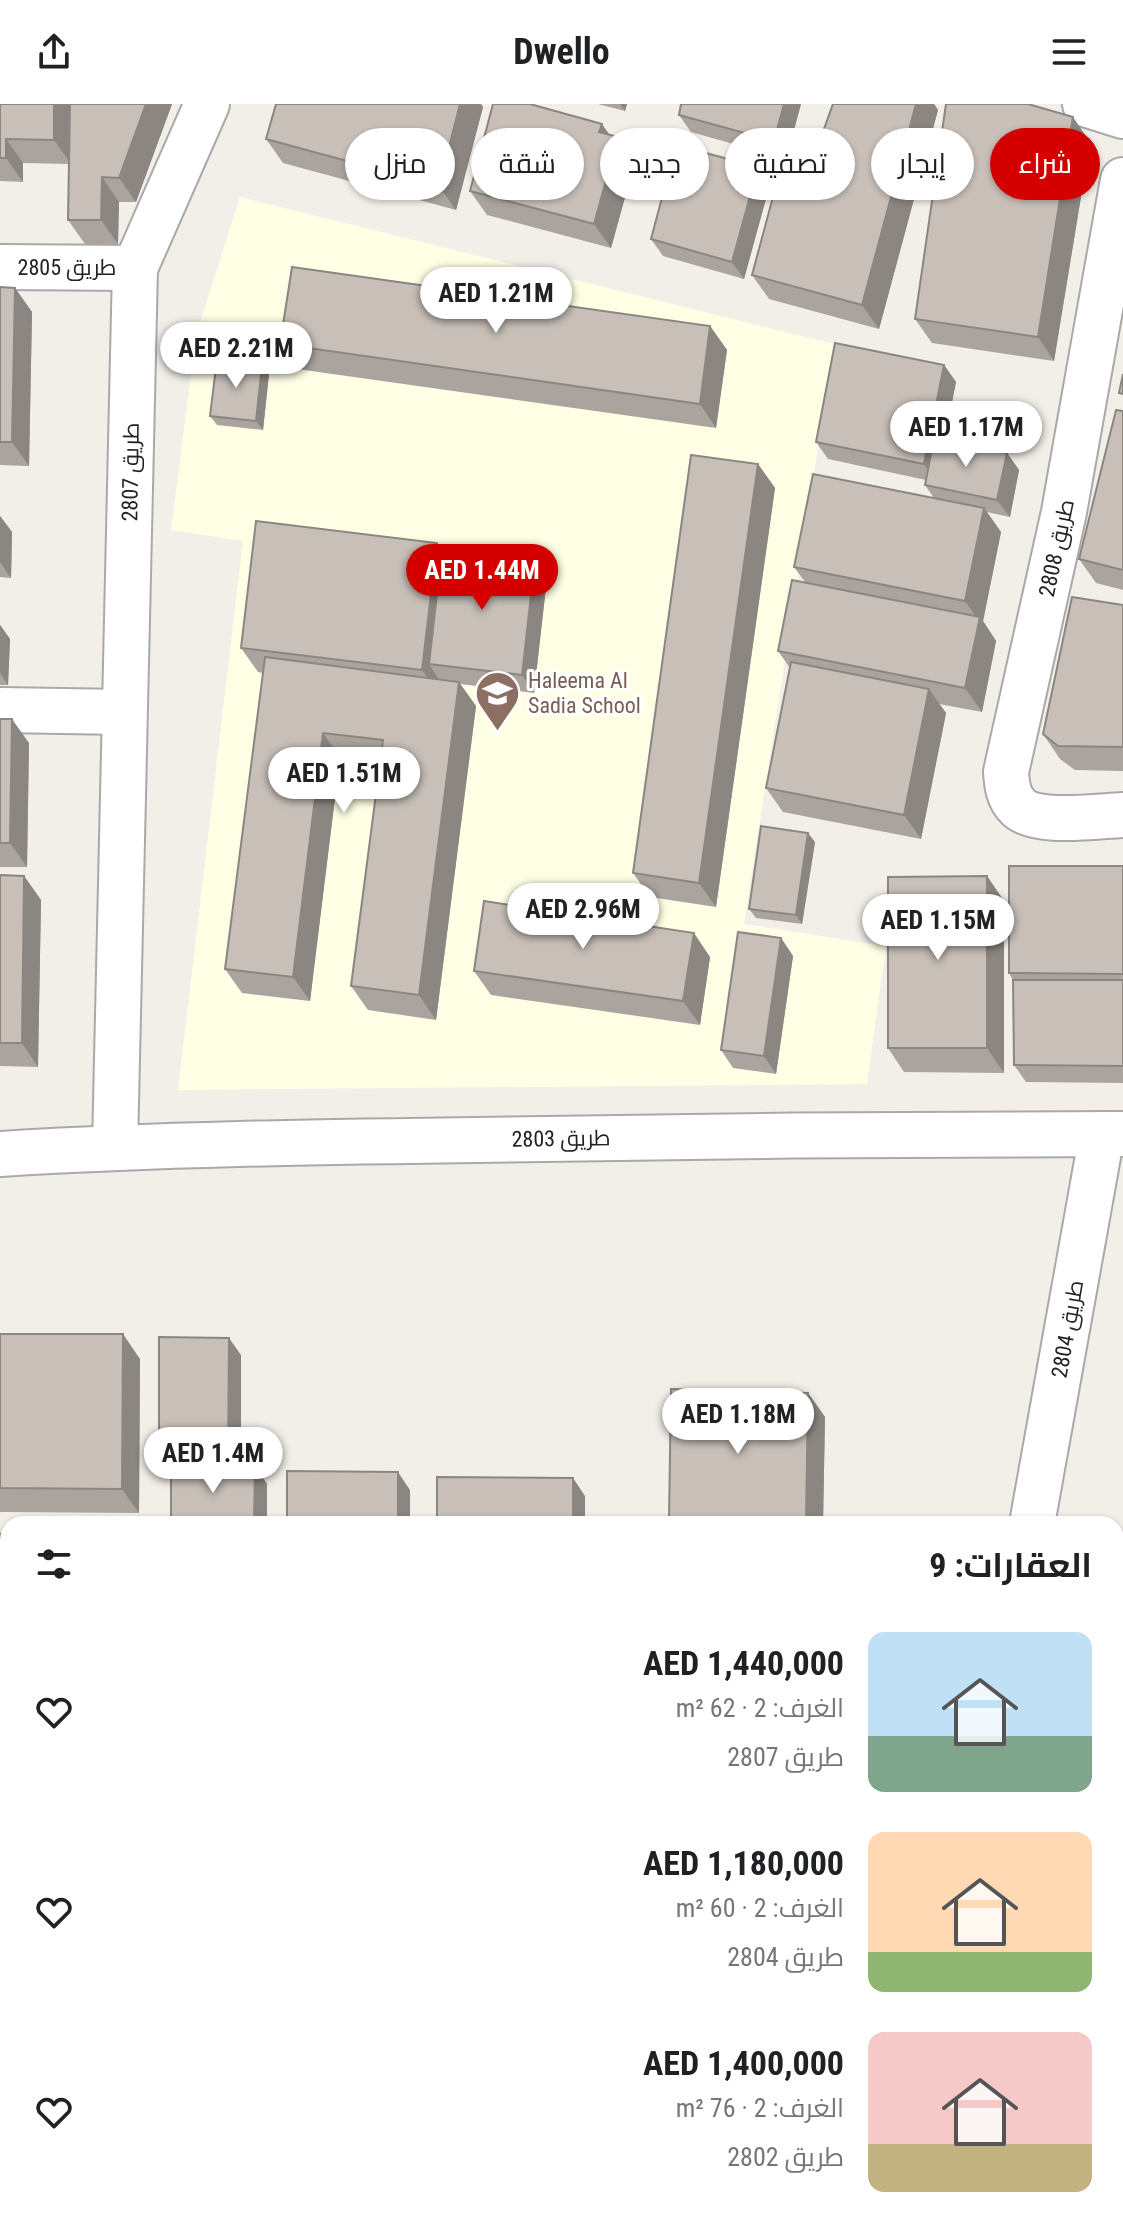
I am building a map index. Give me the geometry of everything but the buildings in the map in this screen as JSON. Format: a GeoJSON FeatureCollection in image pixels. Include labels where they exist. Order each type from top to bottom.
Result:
{"type":"FeatureCollection","features":[{"type":"Feature","properties":{"kind":"street","name":"طريق 2807"},"geometry":{"type":"LineString","coordinates":[[115,1147],[135,268],[207,104]]}},
{"type":"Feature","properties":{"kind":"street"},"geometry":{"type":"LineString","coordinates":[[1085,104],[1123,116]]}},
{"type":"Feature","properties":{"kind":"street","name":"طريق 2808"},"geometry":{"type":"LineString","coordinates":[[1123,180],[1064,512],[1006,772],[1008,790],[1018,806],[1033,816],[1123,815]]}},
{"type":"Feature","properties":{"kind":"street","name":"طريق 2805"},"geometry":{"type":"LineString","coordinates":[[0,267],[135,268]]}},
{"type":"Feature","properties":{"kind":"street"},"geometry":{"type":"LineString","coordinates":[[0,710],[124,712]]}},
{"type":"Feature","properties":{"kind":"street","name":"طريق 2803"},"geometry":{"type":"LineString","coordinates":[[0,1154],[115,1147],[856,1133],[1112,1134]]}},
{"type":"Feature","properties":{"kind":"street","name":"طريق 2804"},"geometry":{"type":"LineString","coordinates":[[1034,1516],[1112,1134]]}},
{"type":"Feature","properties":{"kind":"shaded area","name":"Haleema Al Sadia School"},"geometry":{"type":"Polygon","coordinates":[[[240,197],[834,344],[744,924],[886,946],[867,1084],[178,1090],[243,541],[171,530],[196,335],[240,197]]]}},
{"type":"Feature","properties":{"kind":"place","name":"Haleema Al Sadia School"},"geometry":{"type":"Point","coordinates":[497,732]}}]}
